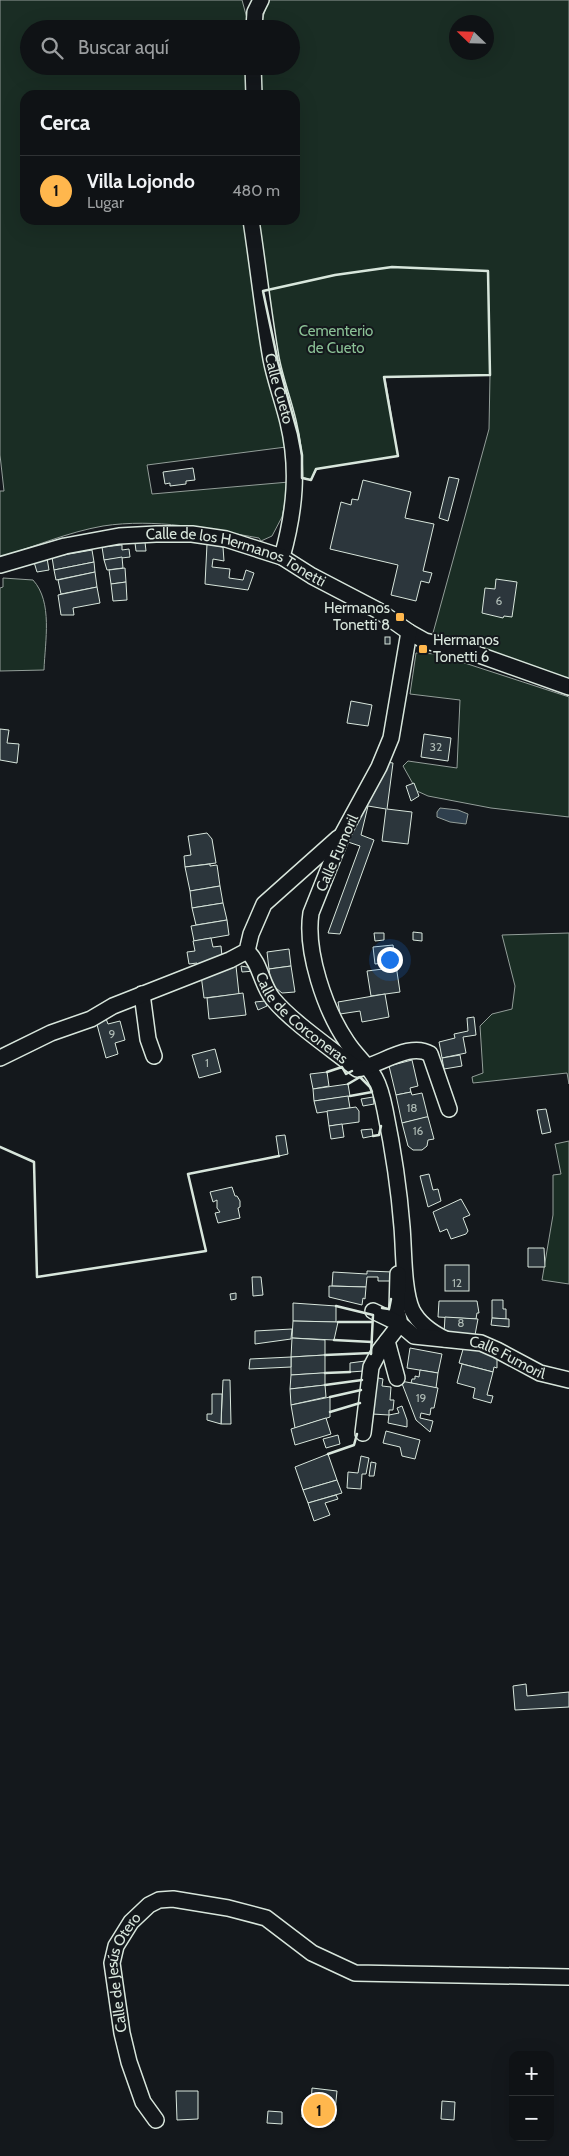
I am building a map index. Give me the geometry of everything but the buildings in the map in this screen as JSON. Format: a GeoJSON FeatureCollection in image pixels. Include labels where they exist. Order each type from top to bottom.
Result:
{"type":"FeatureCollection","features":[{"type":"Feature","properties":{"kind":"street"},"geometry":{"type":"LineString","coordinates":[[254,20],[255,4]]}},
{"type":"Feature","properties":{"kind":"street"},"geometry":{"type":"LineString","coordinates":[[253,75],[254,90]]}},
{"type":"Feature","properties":{"kind":"street","name":"Calle Cueto"},"geometry":{"type":"LineString","coordinates":[[252,225],[271,362],[288,423],[296,483],[293,510],[282,556]]}},
{"type":"Feature","properties":{"kind":"street","name":"Calle de los Hermanos Tonetti"},"geometry":{"type":"LineString","coordinates":[[0,565],[32,554],[118,536],[192,534],[226,539],[282,556],[312,576],[379,611],[425,641],[468,651],[569,686]]}},
{"type":"Feature","properties":{"kind":"street","name":"Calle Fumoril"},"geometry":{"type":"LineString","coordinates":[[409,632],[391,738],[379,767],[343,833],[313,908],[309,926],[312,947],[327,1005],[346,1042],[376,1079],[383,1103],[398,1184],[407,1290],[411,1308],[429,1331],[445,1339]]}},
{"type":"Feature","properties":{"kind":"street"},"geometry":{"type":"LineString","coordinates":[[0,1058],[51,1034],[91,1019],[113,1006],[230,960],[247,951],[251,934],[264,904],[343,833]]}},
{"type":"Feature","properties":{"kind":"street","name":"Calle de Corconeras"},"geometry":{"type":"LineString","coordinates":[[247,951],[257,963],[264,986],[278,1005],[357,1069],[368,1068]]}},
{"type":"Feature","properties":{"kind":"street"},"geometry":{"type":"LineString","coordinates":[[142,994],[148,1038],[154,1056]]}},
{"type":"Feature","properties":{"kind":"street"},"geometry":{"type":"LineString","coordinates":[[368,1068],[394,1055],[424,1050],[430,1054],[433,1060],[449,1110]]}},
{"type":"Feature","properties":{"kind":"street","name":"Calle Fumoril"},"geometry":{"type":"LineString","coordinates":[[400,1324],[397,1310],[397,1281],[402,1225]]}},
{"type":"Feature","properties":{"kind":"street","name":"Calle Fumoril"},"geometry":{"type":"LineString","coordinates":[[373,1311],[400,1324],[414,1336],[481,1343],[540,1373],[569,1380]]}},
{"type":"Feature","properties":{"kind":"street"},"geometry":{"type":"LineString","coordinates":[[363,1433],[372,1367],[387,1341],[400,1324]]}},
{"type":"Feature","properties":{"kind":"street"},"geometry":{"type":"LineString","coordinates":[[387,1341],[397,1378]]}},
{"type":"Feature","properties":{"kind":"street","name":"Calle de Jesús Otero"},"geometry":{"type":"LineString","coordinates":[[156,2120],[144,2102],[129,2062],[122,2033],[112,1963],[116,1946],[131,1922],[149,1905],[159,1900],[172,1899],[228,1908],[266,1918],[312,1953],[355,1973],[569,1977]]}},
{"type":"Feature","properties":{"kind":"green space"},"geometry":{"type":"Polygon","coordinates":[[[0,0],[242,0],[247,20],[20,20],[20,75],[246,75],[247,90],[20,90],[20,225],[245,225],[286,447],[147,465],[152,494],[289,482],[282,517],[272,536],[261,541],[259,538],[181,526],[142,523],[123,524],[77,532],[0,557],[0,491],[4,491],[0,455],[0,0]]]}},
{"type":"Feature","properties":{"kind":"green space","name":"Cementerio de Cueto"},"geometry":{"type":"Polygon","coordinates":[[[268,0],[569,0],[569,679],[433,633],[489,429],[490,375],[385,377],[398,456],[317,469],[311,480],[302,477],[302,455],[281,374],[257,225],[300,225],[300,90],[257,90],[257,75],[300,75],[300,20],[262,20],[268,0]]]}},
{"type":"Feature","properties":{"kind":"green space"},"geometry":{"type":"Polygon","coordinates":[[[3,578],[33,580],[39,589],[46,610],[44,670],[0,671],[0,588],[3,587],[3,578]]]}},
{"type":"Feature","properties":{"kind":"green space"},"geometry":{"type":"Polygon","coordinates":[[[416,653],[437,654],[569,697],[569,817],[491,808],[428,796],[417,791],[403,766],[408,761],[457,768],[460,700],[410,694],[416,653]]]}},
{"type":"Feature","properties":{"kind":"green space"},"geometry":{"type":"Polygon","coordinates":[[[569,933],[569,1084],[567,1073],[473,1083],[472,1077],[483,1073],[480,1026],[492,1014],[512,1009],[515,986],[502,935],[569,933]]]}},
{"type":"Feature","properties":{"kind":"green space"},"geometry":{"type":"Polygon","coordinates":[[[569,1141],[569,1284],[542,1280],[553,1215],[553,1175],[561,1174],[555,1144],[569,1141]]]}},
{"type":"Feature","properties":{"kind":"water"},"geometry":{"type":"Polygon","coordinates":[[[440,808],[458,810],[468,814],[466,824],[450,822],[437,817],[437,812],[440,808]]]}},
{"type":"Feature","properties":{"kind":"wall"},"geometry":{"type":"LineString","coordinates":[[392,267],[488,271],[490,375],[384,377],[398,456],[316,469],[311,480],[302,478],[302,455],[298,434],[278,362],[263,291],[335,275],[392,267]]}},
{"type":"Feature","properties":{"kind":"wall"},"geometry":{"type":"LineString","coordinates":[[327,1072],[342,1067],[346,1074],[352,1071]]}},
{"type":"Feature","properties":{"kind":"wall"},"geometry":{"type":"LineString","coordinates":[[348,1084],[360,1077],[370,1087],[372,1092],[350,1096]]}},
{"type":"Feature","properties":{"kind":"wall"},"geometry":{"type":"LineString","coordinates":[[373,1136],[379,1135],[381,1126]]}},
{"type":"Feature","properties":{"kind":"wall"},"geometry":{"type":"LineString","coordinates":[[0,1147],[34,1162],[37,1277],[206,1251],[188,1174],[279,1156]]}},
{"type":"Feature","properties":{"kind":"wall"},"geometry":{"type":"LineString","coordinates":[[382,1308],[389,1309],[391,1299]]}},
{"type":"Feature","properties":{"kind":"wall"},"geometry":{"type":"LineString","coordinates":[[336,1306],[373,1315],[371,1354]]}},
{"type":"Feature","properties":{"kind":"wall"},"geometry":{"type":"LineString","coordinates":[[338,1322],[372,1322]]}},
{"type":"Feature","properties":{"kind":"wall"},"geometry":{"type":"LineString","coordinates":[[334,1340],[372,1342]]}},
{"type":"Feature","properties":{"kind":"wall"},"geometry":{"type":"LineString","coordinates":[[325,1355],[371,1353]]}},
{"type":"Feature","properties":{"kind":"wall"},"geometry":{"type":"LineString","coordinates":[[325,1373],[350,1372]]}},
{"type":"Feature","properties":{"kind":"wall"},"geometry":{"type":"LineString","coordinates":[[325,1385],[362,1380]]}},
{"type":"Feature","properties":{"kind":"wall"},"geometry":{"type":"LineString","coordinates":[[330,1397],[361,1390]]}},
{"type":"Feature","properties":{"kind":"wall"},"geometry":{"type":"LineString","coordinates":[[330,1412],[360,1403]]}},
{"type":"Feature","properties":{"kind":"wall"},"geometry":{"type":"LineString","coordinates":[[328,1454],[354,1445],[357,1434]]}},
{"type":"Feature","properties":{"kind":"place","name":"Hermanos Tonetti 8"},"geometry":{"type":"Point","coordinates":[400,617]}},
{"type":"Feature","properties":{"kind":"place","name":"Hermanos Tonetti 6"},"geometry":{"type":"Point","coordinates":[423,649]}},
{"type":"Feature","properties":{"kind":"place","name":"Villa Lojondo"},"geometry":{"type":"Point","coordinates":[319,2110]}}]}
